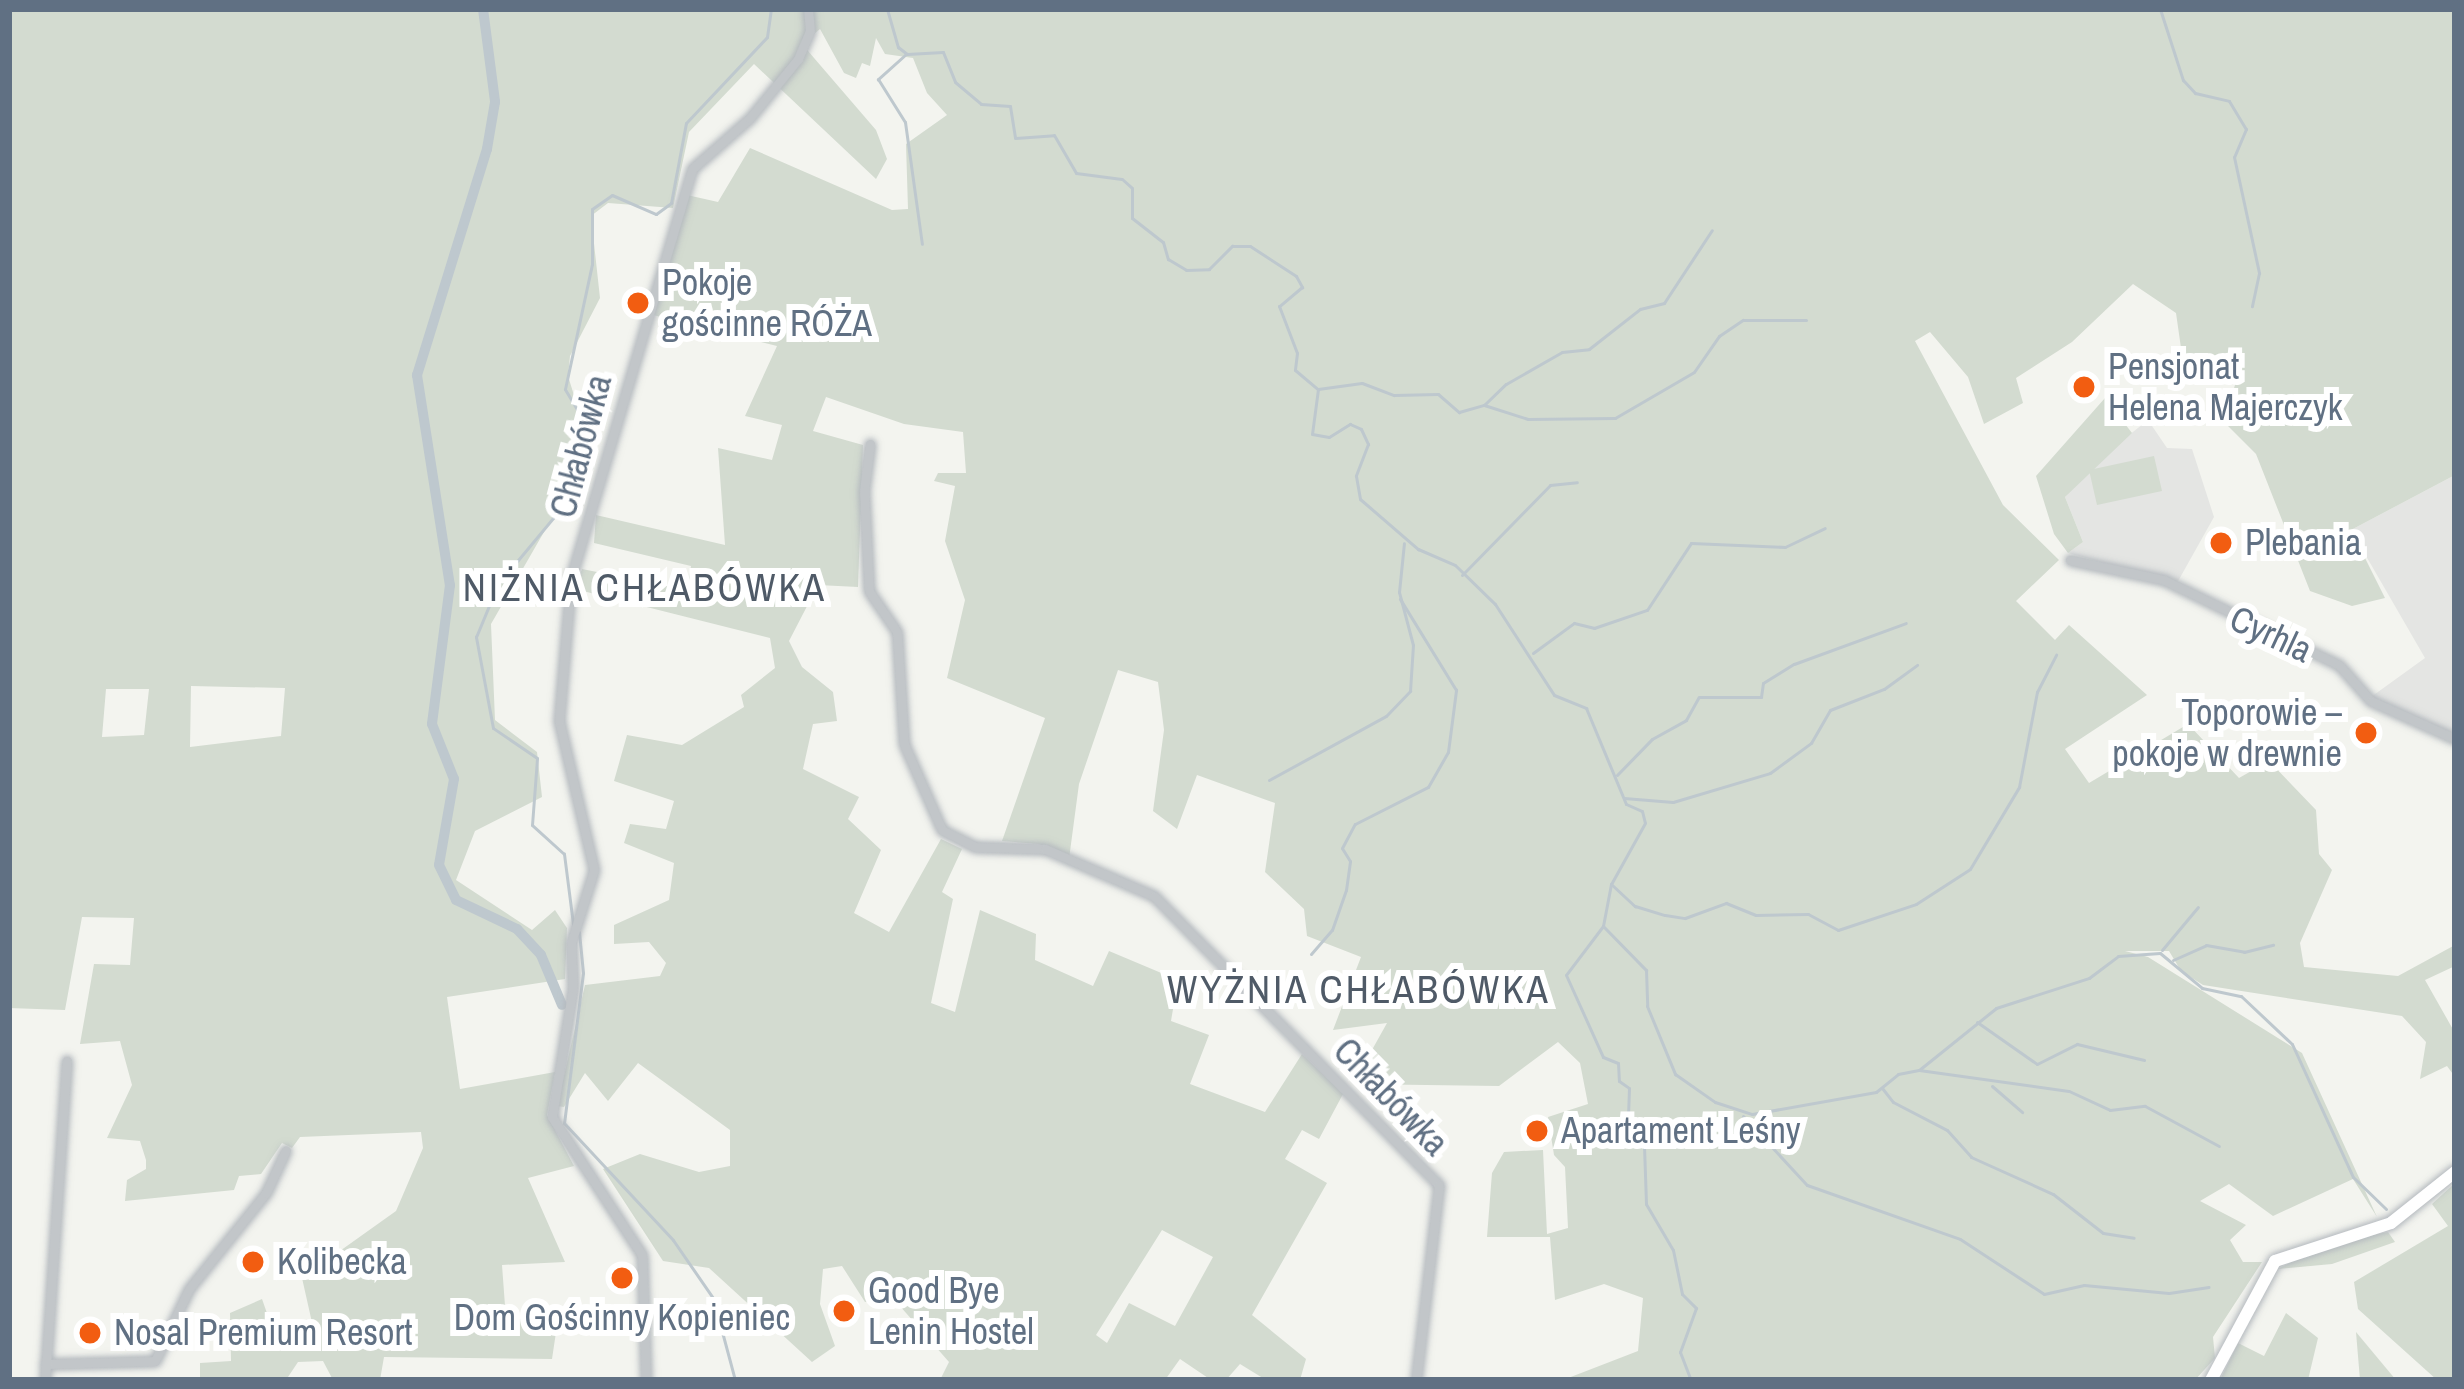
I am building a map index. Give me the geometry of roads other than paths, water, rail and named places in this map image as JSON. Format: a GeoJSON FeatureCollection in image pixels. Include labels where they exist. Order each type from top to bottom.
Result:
{"type":"FeatureCollection","features":[{"type":"Feature","properties":{"kind":"street","name":"Chłabówka"},"geometry":{"type":"LineString","coordinates":[[646,1380],[642,1255],[552,1121],[573,988],[571,943],[594,870],[559,721],[571,578],[692,170],[750,118],[797,59],[810,32],[808,9]]}},
{"type":"Feature","properties":{"kind":"street","name":"Chłabówka"},"geometry":{"type":"LineString","coordinates":[[871,444],[864,491],[868,591],[897,632],[904,744],[942,830],[975,847],[1046,850],[1154,896],[1439,1185],[1416,1380]]}},
{"type":"Feature","properties":{"kind":"street","name":"Cyrhla"},"geometry":{"type":"LineString","coordinates":[[2070,560],[2164,580],[2338,665],[2372,701],[2455,739]]}},
{"type":"Feature","properties":{"kind":"street"},"geometry":{"type":"LineString","coordinates":[[44,1380],[67,1061]]}},
{"type":"Feature","properties":{"kind":"street"},"geometry":{"type":"LineString","coordinates":[[45,1364],[154,1361],[189,1289],[266,1192],[286,1150]]}},
{"type":"Feature","properties":{"kind":"street"},"geometry":{"type":"LineString","coordinates":[[2211,1380],[2266,1271],[2296,1249],[2391,1223],[2455,1172]]}},
{"type":"Feature","properties":{"kind":"waterway"},"geometry":{"type":"LineString","coordinates":[[483,9],[495,102],[487,149],[417,375],[450,585],[432,724],[454,779],[439,865],[456,900],[517,929],[541,955],[562,1005]]}},
{"type":"Feature","properties":{"kind":"waterway"},"geometry":{"type":"LineString","coordinates":[[573,924],[564,854],[532,825],[537,758],[493,728],[476,637],[498,584],[583,482],[584,421],[565,389],[592,264],[592,209],[612,195],[656,214],[671,203],[686,123],[767,37],[771,9]]}},
{"type":"Feature","properties":{"kind":"waterway"},"geometry":{"type":"LineString","coordinates":[[887,9],[898,47],[907,54],[943,52],[955,82],[981,104],[1010,106],[1015,138],[1054,135],[1076,173],[1122,179],[1132,188],[1132,218],[1163,242],[1168,259],[1186,270],[1209,269],[1232,246],[1250,246],[1296,276],[1302,287],[1279,306],[1297,353],[1295,370],[1318,389],[1312,434],[1329,437],[1350,424],[1361,429],[1368,444],[1356,476],[1360,499],[1418,549],[1455,565],[1495,604],[1554,695],[1586,708],[1626,804],[1642,811],[1645,823],[1611,884],[1603,926],[1566,975],[1603,1057],[1618,1063],[1619,1081],[1629,1088],[1628,1116],[1644,1146],[1646,1204],[1673,1250],[1682,1294],[1696,1308],[1680,1352],[1691,1380]]}},
{"type":"Feature","properties":{"kind":"waterway"},"geometry":{"type":"LineString","coordinates":[[2160,9],[2183,80],[2195,93],[2229,101],[2246,129],[2234,157],[2259,273],[2252,306]]}},
{"type":"Feature","properties":{"kind":"waterway"},"geometry":{"type":"LineString","coordinates":[[906,54],[878,79],[905,122],[922,244]]}},
{"type":"Feature","properties":{"kind":"waterway"},"geometry":{"type":"LineString","coordinates":[[1484,405],[1506,384],[1562,352],[1589,349],[1640,309],[1664,303],[1712,230]]}},
{"type":"Feature","properties":{"kind":"waterway"},"geometry":{"type":"LineString","coordinates":[[1318,389],[1362,383],[1394,395],[1438,394],[1459,412],[1484,405],[1528,419],[1615,418],[1694,372],[1719,336],[1743,320],[1806,320]]}},
{"type":"Feature","properties":{"kind":"waterway"},"geometry":{"type":"LineString","coordinates":[[1462,575],[1550,485],[1577,482]]}},
{"type":"Feature","properties":{"kind":"waterway"},"geometry":{"type":"LineString","coordinates":[[1533,653],[1574,623],[1594,628],[1647,610],[1691,543],[1785,547],[1825,528]]}},
{"type":"Feature","properties":{"kind":"waterway"},"geometry":{"type":"LineString","coordinates":[[1269,780],[1386,716],[1410,691],[1413,645],[1399,592],[1404,543]]}},
{"type":"Feature","properties":{"kind":"waterway"},"geometry":{"type":"LineString","coordinates":[[1311,954],[1332,930],[1346,890],[1350,861],[1342,848],[1355,824],[1428,787],[1448,752],[1456,690],[1400,599]]}},
{"type":"Feature","properties":{"kind":"waterway"},"geometry":{"type":"LineString","coordinates":[[1617,775],[1652,739],[1686,720],[1699,697],[1761,697],[1763,683],[1794,664],[1906,623]]}},
{"type":"Feature","properties":{"kind":"waterway"},"geometry":{"type":"LineString","coordinates":[[1611,884],[1635,906],[1665,915],[1685,918],[1726,903],[1756,915],[1808,914],[1838,930],[1916,904],[1970,869],[2019,787],[2037,692],[2056,655]]}},
{"type":"Feature","properties":{"kind":"waterway"},"geometry":{"type":"LineString","coordinates":[[1624,798],[1673,802],[1770,773],[1811,743],[1830,710],[1884,689],[1917,665]]}},
{"type":"Feature","properties":{"kind":"waterway"},"geometry":{"type":"LineString","coordinates":[[2162,950],[2198,907]]}},
{"type":"Feature","properties":{"kind":"waterway"},"geometry":{"type":"LineString","coordinates":[[1603,926],[1646,970],[1647,1006],[1675,1074],[1715,1102],[1752,1114],[1876,1092],[1898,1074],[1919,1070],[1996,1008],[2089,978],[2118,956],[2160,953],[2202,988],[2241,996],[2292,1044],[2353,1177],[2386,1209]]}},
{"type":"Feature","properties":{"kind":"waterway"},"geometry":{"type":"LineString","coordinates":[[579,932],[583,973],[564,1123],[673,1240],[713,1298],[735,1380]]}},
{"type":"Feature","properties":{"kind":"waterway"},"geometry":{"type":"LineString","coordinates":[[2173,960],[2206,945],[2244,952],[2273,945]]}},
{"type":"Feature","properties":{"kind":"waterway"},"geometry":{"type":"LineString","coordinates":[[1977,1022],[2037,1064],[2077,1044],[2144,1060]]}},
{"type":"Feature","properties":{"kind":"waterway"},"geometry":{"type":"LineString","coordinates":[[1919,1070],[2069,1091],[2110,1110],[2145,1106],[2219,1146]]}},
{"type":"Feature","properties":{"kind":"waterway"},"geometry":{"type":"LineString","coordinates":[[1992,1086],[2022,1112]]}},
{"type":"Feature","properties":{"kind":"waterway"},"geometry":{"type":"LineString","coordinates":[[1882,1088],[1893,1102],[1947,1130],[1971,1157],[2053,1194],[2103,1233],[2134,1238]]}},
{"type":"Feature","properties":{"kind":"waterway"},"geometry":{"type":"LineString","coordinates":[[1743,1116],[1807,1185],[1960,1239],[2044,1294],[2084,1285],[2169,1293],[2209,1287]]}},
{"type":"Feature","properties":{"kind":"place","name":"Pokoje gościnne RÓŻA"},"geometry":{"type":"Point","coordinates":[638,303]}},
{"type":"Feature","properties":{"kind":"place","name":"Pensjonat Helena Majerczyk"},"geometry":{"type":"Point","coordinates":[2084,387]}},
{"type":"Feature","properties":{"kind":"place","name":"Plebania"},"geometry":{"type":"Point","coordinates":[2221,543]}},
{"type":"Feature","properties":{"kind":"place","name":"Toporowie – pokoje w drewnie"},"geometry":{"type":"Point","coordinates":[2366,733]}},
{"type":"Feature","properties":{"kind":"place","name":"Apartament Leśny"},"geometry":{"type":"Point","coordinates":[1537,1131]}},
{"type":"Feature","properties":{"kind":"place","name":"Kolibecka"},"geometry":{"type":"Point","coordinates":[253,1262]}},
{"type":"Feature","properties":{"kind":"place","name":"Dom Gościnny Kopieniec"},"geometry":{"type":"Point","coordinates":[622,1278]}},
{"type":"Feature","properties":{"kind":"place","name":"Good Bye Lenin Hostel"},"geometry":{"type":"Point","coordinates":[844,1311]}},
{"type":"Feature","properties":{"kind":"place","name":"Nosal Premium Resort"},"geometry":{"type":"Point","coordinates":[90,1333]}},
{"type":"Feature","properties":{"kind":"district","name":"NIŻNIA CHŁABÓWKA"},"geometry":{"type":"Point","coordinates":[645,587]}},
{"type":"Feature","properties":{"kind":"district","name":"WYŻNIA CHŁABÓWKA"},"geometry":{"type":"Point","coordinates":[1359,989]}}]}
